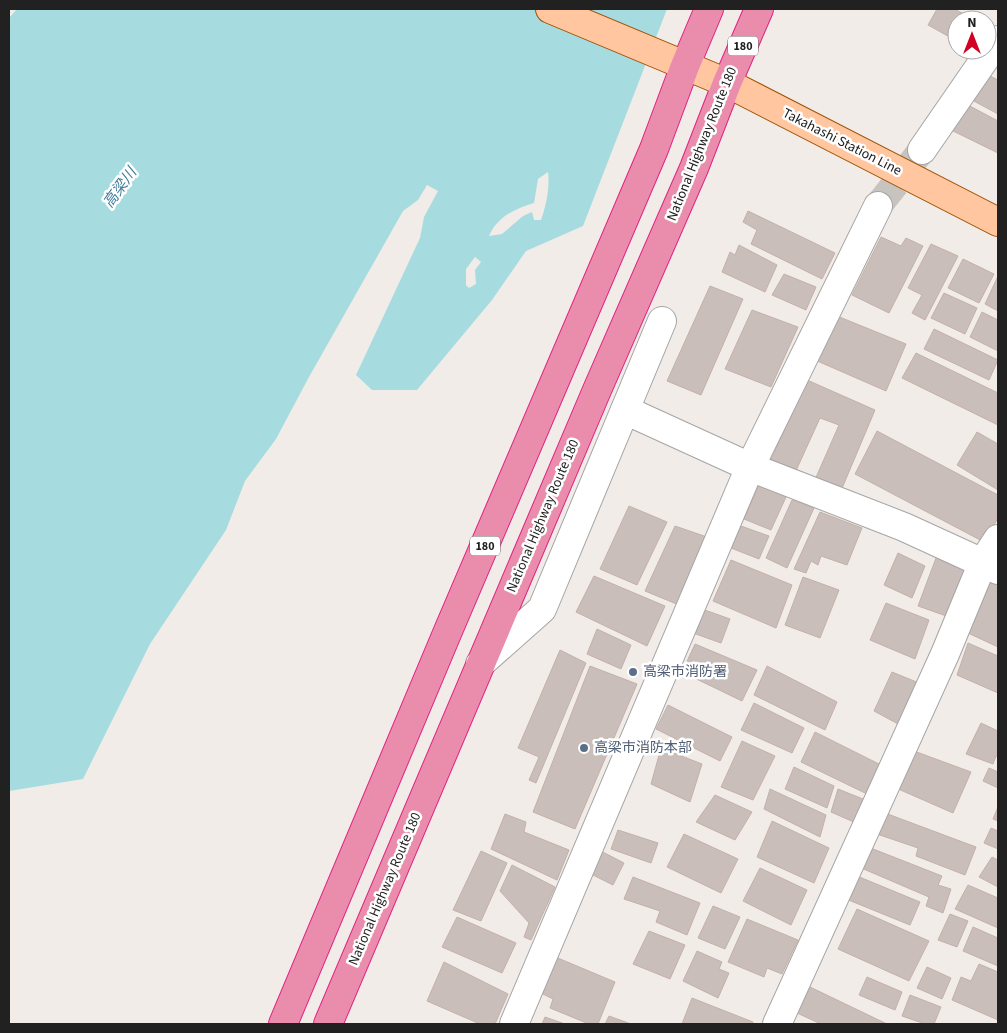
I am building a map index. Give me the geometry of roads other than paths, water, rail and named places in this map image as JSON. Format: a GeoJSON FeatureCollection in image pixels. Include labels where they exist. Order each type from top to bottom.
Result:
{"type":"FeatureCollection","features":[{"type":"Feature","properties":{"kind":"highway","name":"180"},"geometry":{"type":"LineString","coordinates":[[283,1024],[448,631],[654,149],[709,9]]}},
{"type":"Feature","properties":{"kind":"highway","name":"National Highway Route 180"},"geometry":{"type":"LineString","coordinates":[[328,1024],[597,390],[694,168],[727,83],[759,9]]}},
{"type":"Feature","properties":{"kind":"main road","name":"Takahashi Station Line"},"geometry":{"type":"LineString","coordinates":[[550,9],[727,83],[998,222]]}},
{"type":"Feature","properties":{"kind":"street"},"geometry":{"type":"LineString","coordinates":[[922,150],[998,40]]}},
{"type":"Feature","properties":{"kind":"street"},"geometry":{"type":"LineString","coordinates":[[514,1024],[750,467],[878,206]]}},
{"type":"Feature","properties":{"kind":"street"},"geometry":{"type":"LineString","coordinates":[[480,664],[542,609],[662,321]]}},
{"type":"Feature","properties":{"kind":"street"},"geometry":{"type":"LineString","coordinates":[[625,410],[750,467],[904,527],[990,566]]}},
{"type":"Feature","properties":{"kind":"street"},"geometry":{"type":"LineString","coordinates":[[777,1024],[942,663],[990,566],[998,539]]}},
{"type":"Feature","properties":{"kind":"water","name":"高梁川"},"geometry":{"type":"Polygon","coordinates":[[[17,9],[667,9],[583,226],[526,251],[492,300],[417,390],[372,390],[356,375],[420,238],[424,217],[438,191],[427,185],[418,200],[403,211],[276,439],[245,481],[226,530],[150,644],[83,779],[9,791],[9,18],[17,9]],[[548,172],[538,179],[534,203],[502,218],[489,236],[502,234],[523,216],[532,212],[534,220],[541,220],[547,197],[548,172]],[[475,257],[466,269],[466,285],[469,288],[476,284],[475,270],[481,262],[475,257]]]}},
{"type":"Feature","properties":{"kind":"tunnel"},"geometry":{"type":"LineString","coordinates":[[878,206],[922,150]]}},
{"type":"Feature","properties":{"kind":"place","name":"高梁市消防署"},"geometry":{"type":"Point","coordinates":[633,672]}},
{"type":"Feature","properties":{"kind":"place","name":"高梁市消防本部"},"geometry":{"type":"Point","coordinates":[584,748]}}]}
